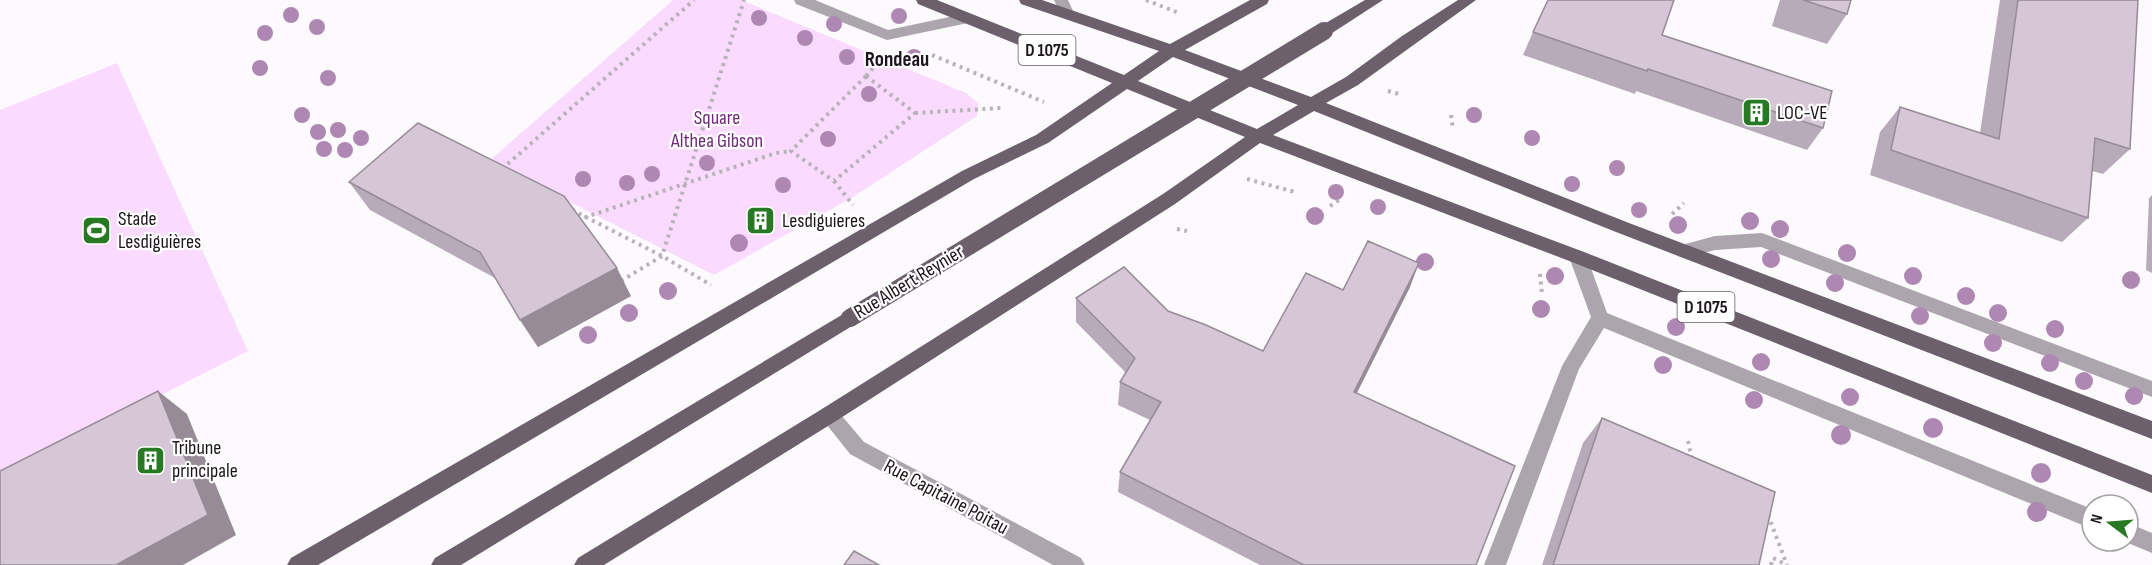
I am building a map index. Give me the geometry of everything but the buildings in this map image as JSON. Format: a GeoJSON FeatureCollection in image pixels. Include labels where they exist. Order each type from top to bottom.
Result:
{"type":"FeatureCollection","features":[{"type":"Feature","properties":{"kind":"main road","name":"D 1075"},"geometry":{"type":"LineString","coordinates":[[923,0],[1258,136],[1578,257],[2152,484]]}},
{"type":"Feature","properties":{"kind":"main road","name":"D 1075"},"geometry":{"type":"LineString","coordinates":[[1026,0],[1064,7],[1684,251],[2152,430]]}},
{"type":"Feature","properties":{"kind":"main road"},"geometry":{"type":"LineString","coordinates":[[298,565],[968,175],[1042,139],[1172,50],[1262,0]]}},
{"type":"Feature","properties":{"kind":"main road","name":"Rue Albert Reynier"},"geometry":{"type":"LineString","coordinates":[[442,565],[1376,0]]}},
{"type":"Feature","properties":{"kind":"main road"},"geometry":{"type":"LineString","coordinates":[[585,565],[829,416],[1169,199],[1258,136],[1352,81],[1407,40],[1469,0]]}},
{"type":"Feature","properties":{"kind":"street"},"geometry":{"type":"LineString","coordinates":[[801,0],[887,35],[968,18]]}},
{"type":"Feature","properties":{"kind":"street"},"geometry":{"type":"LineString","coordinates":[[1684,251],[1715,243],[1762,240],[2152,389]]}},
{"type":"Feature","properties":{"kind":"street"},"geometry":{"type":"LineString","coordinates":[[1578,257],[1600,318],[2080,514]]}},
{"type":"Feature","properties":{"kind":"street"},"geometry":{"type":"LineString","coordinates":[[1495,565],[1571,366],[1600,318]]}},
{"type":"Feature","properties":{"kind":"street","name":"Rue Capitaine Poitau"},"geometry":{"type":"LineString","coordinates":[[829,416],[857,448],[1074,565]]}},
{"type":"Feature","properties":{"kind":"path"},"geometry":{"type":"LineString","coordinates":[[497,173],[694,0]]}},
{"type":"Feature","properties":{"kind":"path"},"geometry":{"type":"LineString","coordinates":[[621,281],[662,256],[744,0]]}},
{"type":"Feature","properties":{"kind":"path"},"geometry":{"type":"LineString","coordinates":[[887,35],[1000,84]]}},
{"type":"Feature","properties":{"kind":"path"},"geometry":{"type":"LineString","coordinates":[[579,224],[586,217],[776,153],[790,151],[866,76],[885,53]]}},
{"type":"Feature","properties":{"kind":"path"},"geometry":{"type":"LineString","coordinates":[[866,76],[915,113]]}},
{"type":"Feature","properties":{"kind":"path"},"geometry":{"type":"LineString","coordinates":[[834,181],[915,113],[1002,108]]}},
{"type":"Feature","properties":{"kind":"path"},"geometry":{"type":"LineString","coordinates":[[790,151],[834,181],[853,205]]}},
{"type":"Feature","properties":{"kind":"path"},"geometry":{"type":"LineString","coordinates":[[1670,216],[1684,203]]}},
{"type":"Feature","properties":{"kind":"path"},"geometry":{"type":"LineString","coordinates":[[567,208],[662,256],[711,285]]}},
{"type":"Feature","properties":{"kind":"path"},"geometry":{"type":"LineString","coordinates":[[1688,441],[1693,463]]}},
{"type":"Feature","properties":{"kind":"path"},"geometry":{"type":"LineString","coordinates":[[1764,504],[1787,565]]}},
{"type":"Feature","properties":{"kind":"path"},"geometry":{"type":"LineString","coordinates":[[1771,565],[1773,558],[1787,565]]}},
{"type":"Feature","properties":{"kind":"green space","name":"Square Althea Gibson"},"geometry":{"type":"Polygon","coordinates":[[[673,0],[741,0],[966,93],[978,103],[977,116],[853,197],[714,275],[489,161],[673,0]]]}},
{"type":"Feature","properties":{"kind":"green space","name":"Stade Lesdiguières"},"geometry":{"type":"Polygon","coordinates":[[[117,63],[248,351],[0,476],[0,110],[117,63]]]}},
{"type":"Feature","properties":{"kind":"place","name":"LOC-VE"},"geometry":{"type":"Point","coordinates":[1756,113]}},
{"type":"Feature","properties":{"kind":"place","name":"Lesdiguieres"},"geometry":{"type":"Point","coordinates":[761,221]}},
{"type":"Feature","properties":{"kind":"place","name":"Stade Lesdiguières"},"geometry":{"type":"Point","coordinates":[97,230]}},
{"type":"Feature","properties":{"kind":"place","name":"Tribune principale"},"geometry":{"type":"Point","coordinates":[151,460]}},
{"type":"Feature","properties":{"kind":"district","name":"Rondeau"},"geometry":{"type":"Point","coordinates":[897,59]}}]}
